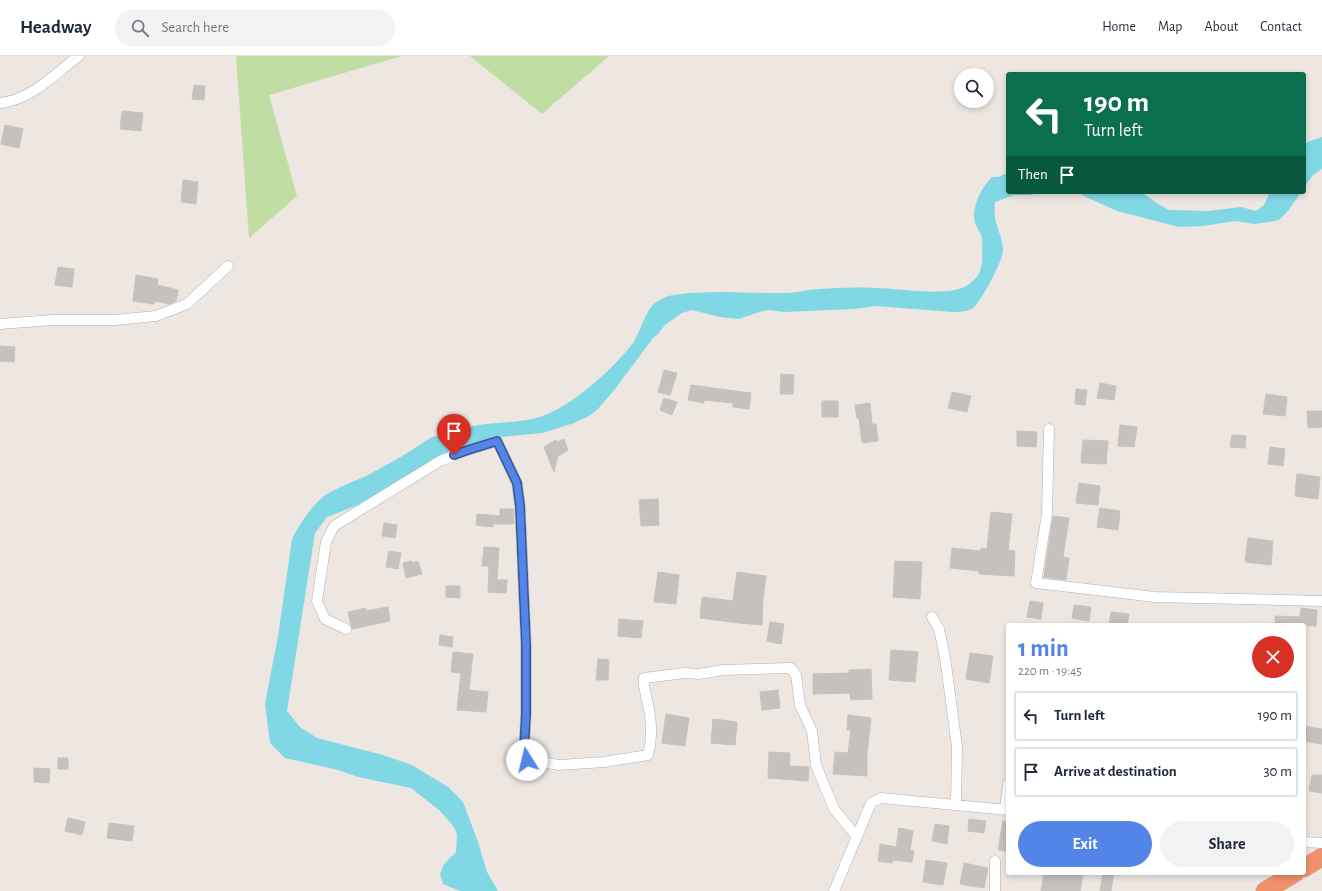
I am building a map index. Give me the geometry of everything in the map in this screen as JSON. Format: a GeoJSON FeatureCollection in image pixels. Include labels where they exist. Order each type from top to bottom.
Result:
{"type":"FeatureCollection","features":[{"type":"Feature","properties":{"kind":"highway"},"geometry":{"type":"LineString","coordinates":[[1306,867],[1322,857]]}},
{"type":"Feature","properties":{"kind":"highway"},"geometry":{"type":"LineString","coordinates":[[1265,891],[1292,875]]}},
{"type":"Feature","properties":{"kind":"street"},"geometry":{"type":"LineString","coordinates":[[0,103],[10,102],[42,86],[63,67],[79,56]]}},
{"type":"Feature","properties":{"kind":"street"},"geometry":{"type":"LineString","coordinates":[[0,324],[53,320],[115,320],[156,316],[187,304],[228,266]]}},
{"type":"Feature","properties":{"kind":"street"},"geometry":{"type":"LineString","coordinates":[[1049,429],[1047,514],[1036,583],[1155,597],[1322,601]]}},
{"type":"Feature","properties":{"kind":"street"},"geometry":{"type":"LineString","coordinates":[[346,630],[325,619],[317,601],[326,542],[334,526],[440,461],[497,441],[517,483],[520,506],[526,644],[526,714],[524,750],[527,760],[559,765],[604,762],[648,755],[651,744],[646,697],[643,685],[644,678],[685,673],[698,674],[723,670],[791,668],[796,675],[800,705],[812,731],[816,765],[834,809],[857,837]]}},
{"type":"Feature","properties":{"kind":"street"},"geometry":{"type":"LineString","coordinates":[[932,617],[939,629],[945,657],[957,747],[956,805]]}},
{"type":"Feature","properties":{"kind":"street"},"geometry":{"type":"LineString","coordinates":[[834,891],[871,803],[881,798],[1006,810]]}},
{"type":"Feature","properties":{"kind":"street"},"geometry":{"type":"LineString","coordinates":[[1306,842],[1322,843]]}},
{"type":"Feature","properties":{"kind":"street"},"geometry":{"type":"LineString","coordinates":[[995,861],[995,891]]}},
{"type":"Feature","properties":{"kind":"green space"},"geometry":{"type":"Polygon","coordinates":[[[236,56],[402,56],[269,95],[297,196],[249,238],[236,56]]]}},
{"type":"Feature","properties":{"kind":"green space"},"geometry":{"type":"Polygon","coordinates":[[[470,56],[609,56],[542,114],[470,56]]]}},
{"type":"Feature","properties":{"kind":"water"},"geometry":{"type":"Polygon","coordinates":[[[1322,137],[1322,169],[1313,175],[1306,184],[1306,143],[1322,137]]]}},
{"type":"Feature","properties":{"kind":"water"},"geometry":{"type":"Polygon","coordinates":[[[1006,174],[1006,194],[1036,194],[1014,195],[995,202],[996,222],[1002,242],[1002,256],[986,290],[973,308],[963,312],[876,306],[854,309],[784,312],[769,310],[739,319],[720,317],[692,310],[682,313],[665,325],[653,338],[615,389],[597,410],[589,416],[574,423],[543,433],[501,437],[439,456],[358,505],[327,517],[315,533],[287,711],[300,727],[317,738],[383,755],[412,765],[448,787],[463,802],[478,842],[487,872],[498,891],[460,891],[443,884],[440,874],[444,864],[456,852],[456,831],[439,810],[411,788],[358,777],[338,770],[285,758],[270,743],[265,704],[278,636],[292,539],[306,516],[324,496],[340,487],[368,475],[404,455],[430,438],[482,424],[520,421],[539,417],[559,408],[583,392],[616,363],[633,343],[651,307],[659,300],[668,296],[702,292],[789,293],[833,288],[885,288],[937,292],[960,289],[973,281],[981,269],[982,237],[974,219],[975,205],[985,185],[992,177],[998,177],[1006,174]]]}},
{"type":"Feature","properties":{"kind":"water"},"geometry":{"type":"Polygon","coordinates":[[[1082,194],[1144,194],[1169,210],[1208,211],[1241,207],[1256,211],[1264,205],[1269,194],[1300,194],[1288,211],[1280,219],[1275,221],[1255,224],[1235,221],[1203,226],[1179,227],[1117,211],[1082,194]]]}},
{"type":"Feature","properties":{"kind":"building"},"geometry":{"type":"Polygon","coordinates":[[[194,85],[205,86],[204,100],[192,99],[194,85]]]}},
{"type":"Feature","properties":{"kind":"building"},"geometry":{"type":"Polygon","coordinates":[[[122,111],[143,113],[141,131],[120,129],[122,111]]]}},
{"type":"Feature","properties":{"kind":"building"},"geometry":{"type":"Polygon","coordinates":[[[5,125],[23,129],[19,148],[1,144],[5,125]]]}},
{"type":"Feature","properties":{"kind":"building"},"geometry":{"type":"Polygon","coordinates":[[[183,180],[198,182],[196,204],[181,202],[183,180]]]}},
{"type":"Feature","properties":{"kind":"building"},"geometry":{"type":"Polygon","coordinates":[[[58,267],[74,269],[72,287],[55,285],[58,267]]]}},
{"type":"Feature","properties":{"kind":"building"},"geometry":{"type":"Polygon","coordinates":[[[136,275],[158,279],[157,285],[178,290],[176,301],[169,304],[155,301],[154,304],[133,301],[136,275]]]}},
{"type":"Feature","properties":{"kind":"building"},"geometry":{"type":"Polygon","coordinates":[[[0,346],[15,347],[14,362],[0,361],[0,346]]]}},
{"type":"Feature","properties":{"kind":"building"},"geometry":{"type":"Polygon","coordinates":[[[664,370],[677,373],[670,395],[658,392],[664,370]]]}},
{"type":"Feature","properties":{"kind":"building"},"geometry":{"type":"Polygon","coordinates":[[[781,374],[794,375],[793,394],[780,394],[781,374]]]}},
{"type":"Feature","properties":{"kind":"building"},"geometry":{"type":"Polygon","coordinates":[[[1100,383],[1116,386],[1114,400],[1097,398],[1100,383]]]}},
{"type":"Feature","properties":{"kind":"building"},"geometry":{"type":"Polygon","coordinates":[[[691,385],[751,393],[749,409],[733,407],[733,403],[704,400],[704,403],[688,400],[691,385]]]}},
{"type":"Feature","properties":{"kind":"building"},"geometry":{"type":"Polygon","coordinates":[[[1076,389],[1087,390],[1085,405],[1075,404],[1076,389]]]}},
{"type":"Feature","properties":{"kind":"building"},"geometry":{"type":"Polygon","coordinates":[[[952,392],[971,396],[967,412],[948,408],[952,392]]]}},
{"type":"Feature","properties":{"kind":"building"},"geometry":{"type":"Polygon","coordinates":[[[1266,394],[1287,397],[1285,416],[1263,414],[1266,394]]]}},
{"type":"Feature","properties":{"kind":"building"},"geometry":{"type":"Polygon","coordinates":[[[664,398],[677,402],[672,415],[660,410],[664,398]]]}},
{"type":"Feature","properties":{"kind":"building"},"geometry":{"type":"Polygon","coordinates":[[[822,401],[838,401],[838,417],[822,417],[822,401]]]}},
{"type":"Feature","properties":{"kind":"building"},"geometry":{"type":"Polygon","coordinates":[[[870,403],[872,424],[876,424],[878,441],[862,443],[859,418],[857,418],[855,405],[870,403]]]}},
{"type":"Feature","properties":{"kind":"building"},"geometry":{"type":"Polygon","coordinates":[[[1307,411],[1322,411],[1322,427],[1308,428],[1307,411]]]}},
{"type":"Feature","properties":{"kind":"building"},"geometry":{"type":"Polygon","coordinates":[[[1120,425],[1137,427],[1134,447],[1118,446],[1120,425]]]}},
{"type":"Feature","properties":{"kind":"building"},"geometry":{"type":"Polygon","coordinates":[[[1017,431],[1037,432],[1036,447],[1017,446],[1017,431]]]}},
{"type":"Feature","properties":{"kind":"building"},"geometry":{"type":"Polygon","coordinates":[[[1232,435],[1246,436],[1245,448],[1230,447],[1232,435]]]}},
{"type":"Feature","properties":{"kind":"building"},"geometry":{"type":"Polygon","coordinates":[[[564,439],[568,450],[558,456],[554,472],[544,447],[556,440],[557,442],[564,439]]]}},
{"type":"Feature","properties":{"kind":"building"},"geometry":{"type":"Polygon","coordinates":[[[1083,440],[1108,441],[1106,464],[1081,463],[1083,440]]]}},
{"type":"Feature","properties":{"kind":"building"},"geometry":{"type":"Polygon","coordinates":[[[1270,447],[1285,449],[1283,466],[1268,464],[1270,447]]]}},
{"type":"Feature","properties":{"kind":"building"},"geometry":{"type":"Polygon","coordinates":[[[1297,474],[1320,477],[1318,499],[1295,496],[1297,474]]]}},
{"type":"Feature","properties":{"kind":"building"},"geometry":{"type":"Polygon","coordinates":[[[1079,483],[1100,486],[1098,505],[1076,503],[1079,483]]]}},
{"type":"Feature","properties":{"kind":"building"},"geometry":{"type":"Polygon","coordinates":[[[658,499],[659,525],[641,526],[639,500],[658,499]]]}},
{"type":"Feature","properties":{"kind":"building"},"geometry":{"type":"Polygon","coordinates":[[[1100,508],[1120,511],[1118,530],[1097,527],[1100,508]]]}},
{"type":"Feature","properties":{"kind":"building"},"geometry":{"type":"Polygon","coordinates":[[[500,509],[514,509],[514,524],[493,524],[493,527],[476,525],[477,514],[500,516],[500,509]]]}},
{"type":"Feature","properties":{"kind":"building"},"geometry":{"type":"Polygon","coordinates":[[[991,512],[1012,514],[1008,550],[1015,551],[1014,576],[979,574],[979,571],[950,568],[952,548],[981,551],[981,548],[987,549],[991,512]]]}},
{"type":"Feature","properties":{"kind":"building"},"geometry":{"type":"Polygon","coordinates":[[[1053,516],[1069,518],[1063,557],[1069,558],[1066,580],[1044,577],[1053,516]]]}},
{"type":"Feature","properties":{"kind":"building"},"geometry":{"type":"Polygon","coordinates":[[[384,523],[397,525],[395,538],[382,536],[384,523]]]}},
{"type":"Feature","properties":{"kind":"building"},"geometry":{"type":"Polygon","coordinates":[[[1248,538],[1273,541],[1271,565],[1245,562],[1248,538]]]}},
{"type":"Feature","properties":{"kind":"building"},"geometry":{"type":"Polygon","coordinates":[[[484,547],[499,548],[497,580],[507,580],[506,593],[488,592],[489,566],[482,566],[484,547]]]}},
{"type":"Feature","properties":{"kind":"building"},"geometry":{"type":"Polygon","coordinates":[[[389,551],[401,553],[398,569],[386,567],[389,551]]]}},
{"type":"Feature","properties":{"kind":"building"},"geometry":{"type":"Polygon","coordinates":[[[412,561],[412,563],[418,561],[422,574],[406,578],[403,563],[412,561]]]}},
{"type":"Feature","properties":{"kind":"building"},"geometry":{"type":"Polygon","coordinates":[[[895,561],[922,562],[920,599],[893,597],[895,561]]]}},
{"type":"Feature","properties":{"kind":"building"},"geometry":{"type":"Polygon","coordinates":[[[658,572],[679,575],[676,604],[654,602],[658,572]]]}},
{"type":"Feature","properties":{"kind":"building"},"geometry":{"type":"Polygon","coordinates":[[[737,572],[766,576],[762,625],[700,618],[702,597],[733,601],[737,572]]]}},
{"type":"Feature","properties":{"kind":"building"},"geometry":{"type":"Polygon","coordinates":[[[446,586],[460,586],[460,598],[446,597],[446,586]]]}},
{"type":"Feature","properties":{"kind":"building"},"geometry":{"type":"Polygon","coordinates":[[[1030,601],[1043,603],[1041,619],[1027,617],[1030,601]]]}},
{"type":"Feature","properties":{"kind":"building"},"geometry":{"type":"Polygon","coordinates":[[[1074,605],[1091,607],[1089,621],[1072,618],[1074,605]]]}},
{"type":"Feature","properties":{"kind":"building"},"geometry":{"type":"Polygon","coordinates":[[[388,607],[390,621],[352,629],[348,612],[366,608],[366,611],[388,607]]]}},
{"type":"Feature","properties":{"kind":"building"},"geometry":{"type":"Polygon","coordinates":[[[1301,608],[1317,610],[1316,626],[1306,626],[1306,623],[1275,623],[1275,616],[1300,617],[1301,608]]]}},
{"type":"Feature","properties":{"kind":"building"},"geometry":{"type":"Polygon","coordinates":[[[1111,612],[1129,614],[1127,623],[1109,623],[1111,612]]]}},
{"type":"Feature","properties":{"kind":"building"},"geometry":{"type":"Polygon","coordinates":[[[619,619],[643,621],[641,638],[618,636],[619,619]]]}},
{"type":"Feature","properties":{"kind":"building"},"geometry":{"type":"Polygon","coordinates":[[[770,622],[784,624],[781,644],[767,641],[770,622]]]}},
{"type":"Feature","properties":{"kind":"building"},"geometry":{"type":"Polygon","coordinates":[[[440,635],[453,637],[452,647],[439,645],[440,635]]]}},
{"type":"Feature","properties":{"kind":"building"},"geometry":{"type":"Polygon","coordinates":[[[891,650],[918,652],[915,682],[889,680],[891,650]]]}},
{"type":"Feature","properties":{"kind":"building"},"geometry":{"type":"Polygon","coordinates":[[[453,652],[473,654],[469,690],[488,692],[486,712],[457,710],[461,673],[451,672],[453,652]]]}},
{"type":"Feature","properties":{"kind":"building"},"geometry":{"type":"Polygon","coordinates":[[[970,653],[993,656],[989,683],[966,679],[970,653]]]}},
{"type":"Feature","properties":{"kind":"building"},"geometry":{"type":"Polygon","coordinates":[[[598,659],[609,660],[608,680],[596,680],[598,659]]]}},
{"type":"Feature","properties":{"kind":"building"},"geometry":{"type":"Polygon","coordinates":[[[871,669],[872,699],[851,700],[850,693],[813,694],[813,674],[849,673],[849,670],[871,669]]]}},
{"type":"Feature","properties":{"kind":"building"},"geometry":{"type":"Polygon","coordinates":[[[778,690],[780,708],[762,710],[760,692],[778,690]]]}},
{"type":"Feature","properties":{"kind":"building"},"geometry":{"type":"Polygon","coordinates":[[[666,714],[689,718],[685,746],[662,743],[666,714]]]}},
{"type":"Feature","properties":{"kind":"building"},"geometry":{"type":"Polygon","coordinates":[[[848,715],[871,718],[867,754],[867,776],[833,774],[835,752],[848,753],[851,730],[847,730],[848,715]]]}},
{"type":"Feature","properties":{"kind":"building"},"geometry":{"type":"Polygon","coordinates":[[[713,719],[737,722],[735,745],[711,743],[713,719]]]}},
{"type":"Feature","properties":{"kind":"building"},"geometry":{"type":"Polygon","coordinates":[[[1306,726],[1322,729],[1322,744],[1306,741],[1306,726]]]}},
{"type":"Feature","properties":{"kind":"building"},"geometry":{"type":"Polygon","coordinates":[[[769,752],[790,753],[789,766],[809,767],[808,781],[768,778],[769,752]]]}},
{"type":"Feature","properties":{"kind":"building"},"geometry":{"type":"Polygon","coordinates":[[[58,758],[68,758],[68,769],[58,769],[58,758]]]}},
{"type":"Feature","properties":{"kind":"building"},"geometry":{"type":"Polygon","coordinates":[[[34,768],[50,769],[49,783],[34,782],[34,768]]]}},
{"type":"Feature","properties":{"kind":"building"},"geometry":{"type":"Polygon","coordinates":[[[1312,775],[1322,775],[1322,793],[1309,791],[1312,775]]]}},
{"type":"Feature","properties":{"kind":"building"},"geometry":{"type":"Polygon","coordinates":[[[68,818],[85,822],[82,835],[65,831],[68,818]]]}},
{"type":"Feature","properties":{"kind":"building"},"geometry":{"type":"Polygon","coordinates":[[[969,819],[986,821],[984,833],[968,831],[969,819]]]}},
{"type":"Feature","properties":{"kind":"building"},"geometry":{"type":"Polygon","coordinates":[[[1003,821],[1006,821],[1006,851],[998,850],[1003,821]]]}},
{"type":"Feature","properties":{"kind":"building"},"geometry":{"type":"Polygon","coordinates":[[[109,823],[134,826],[132,841],[107,838],[109,823]]]}},
{"type":"Feature","properties":{"kind":"building"},"geometry":{"type":"Polygon","coordinates":[[[935,824],[949,826],[947,844],[932,841],[935,824]]]}},
{"type":"Feature","properties":{"kind":"building"},"geometry":{"type":"Polygon","coordinates":[[[899,828],[913,831],[910,850],[914,851],[912,862],[893,860],[892,863],[878,861],[880,844],[896,847],[899,828]]]}},
{"type":"Feature","properties":{"kind":"building"},"geometry":{"type":"Polygon","coordinates":[[[926,860],[947,863],[943,885],[923,882],[926,860]]]}},
{"type":"Feature","properties":{"kind":"building"},"geometry":{"type":"Polygon","coordinates":[[[964,863],[988,868],[984,888],[960,884],[964,863]]]}},
{"type":"Feature","properties":{"kind":"building"},"geometry":{"type":"Polygon","coordinates":[[[1044,875],[1083,875],[1080,891],[1041,891],[1044,875]]]}},
{"type":"Feature","properties":{"kind":"building"},"geometry":{"type":"Polygon","coordinates":[[[1103,875],[1114,875],[1111,891],[1100,891],[1103,875]]]}},
{"type":"Feature","properties":{"kind":"route"},"geometry":{"type":"LineString","coordinates":[[454,455],[497,441],[517,483],[520,506],[526,644],[526,714],[524,750],[527,760]]}}]}
